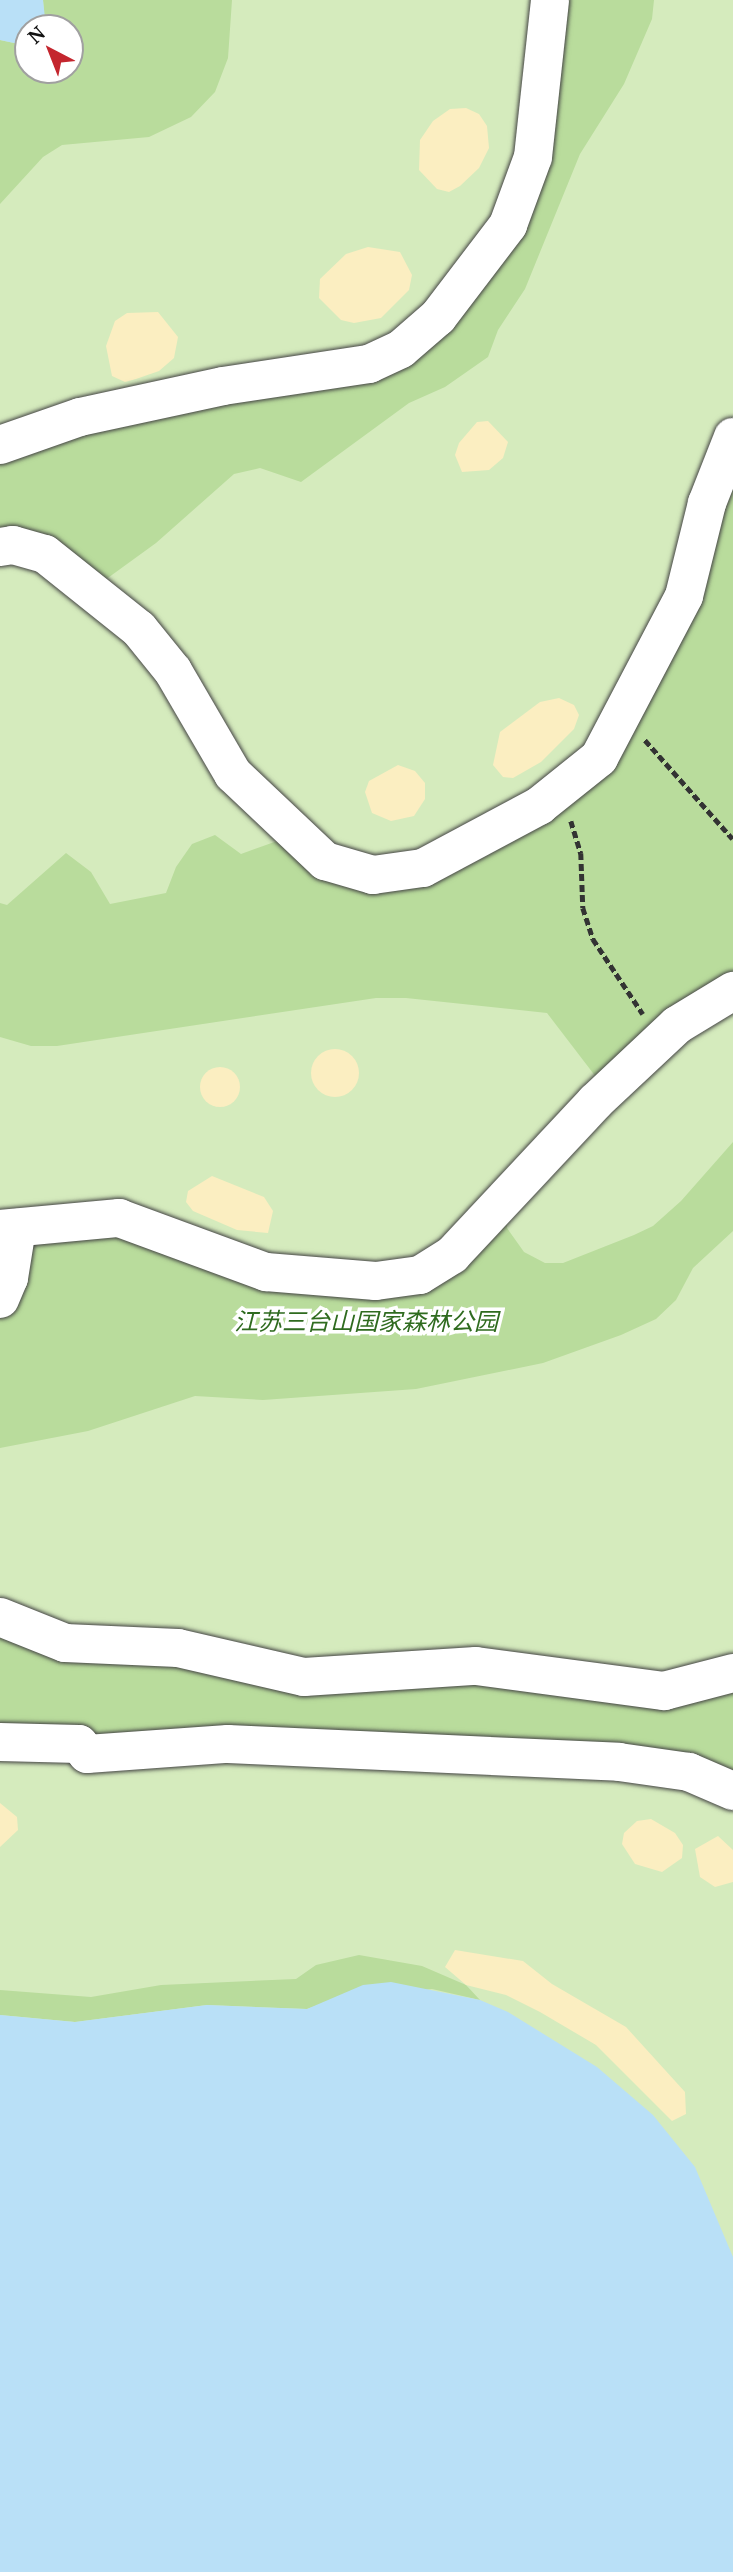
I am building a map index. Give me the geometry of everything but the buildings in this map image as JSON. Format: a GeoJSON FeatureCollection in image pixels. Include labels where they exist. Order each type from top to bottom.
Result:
{"type":"FeatureCollection","features":[{"type":"Feature","properties":{"kind":"lane"},"geometry":{"type":"LineString","coordinates":[[0,445],[80,417],[223,386],[369,364],[401,349],[438,317],[508,225],[533,157],[550,0]]}},
{"type":"Feature","properties":{"kind":"lane"},"geometry":{"type":"LineString","coordinates":[[0,547],[13,545],[45,554],[139,629],[173,671],[233,774],[325,861],[373,875],[423,868],[474,844],[558,791],[599,758],[624,715],[684,596],[708,503],[733,437]]}},
{"type":"Feature","properties":{"kind":"lane"},"geometry":{"type":"LineString","coordinates":[[0,1299],[9,1278],[8,1229],[119,1218],[265,1272],[376,1282],[420,1275],[452,1255],[595,1102],[662,1039],[733,991]]}},
{"type":"Feature","properties":{"kind":"lane"},"geometry":{"type":"LineString","coordinates":[[0,1617],[65,1643],[178,1648],[304,1677],[476,1666],[664,1691],[733,1674]]}},
{"type":"Feature","properties":{"kind":"lane"},"geometry":{"type":"LineString","coordinates":[[0,1742],[79,1744],[87,1754],[228,1744],[619,1762],[689,1772],[733,1791]]}},
{"type":"Feature","properties":{"kind":"path"},"geometry":{"type":"LineString","coordinates":[[624,715],[733,839]]}},
{"type":"Feature","properties":{"kind":"path"},"geometry":{"type":"LineString","coordinates":[[558,791],[576,831],[583,908],[593,939],[662,1039]]}},
{"type":"Feature","properties":{"kind":"green space","name":"江苏三台山国家森林公园"},"geometry":{"type":"Polygon","coordinates":[[[0,0],[733,0],[733,2572],[0,2572],[0,0]]]}},
{"type":"Feature","properties":{"kind":"green space"},"geometry":{"type":"Polygon","coordinates":[[[43,0],[232,0],[228,58],[215,92],[191,117],[149,137],[62,145],[43,157],[0,204],[0,40],[14,43],[14,84],[84,84],[84,14],[44,14],[43,0]]]}},
{"type":"Feature","properties":{"kind":"green space"},"geometry":{"type":"Polygon","coordinates":[[[559,0],[654,0],[652,19],[624,84],[580,154],[525,289],[498,330],[488,357],[445,387],[409,403],[301,482],[260,468],[234,474],[156,543],[105,580],[0,540],[0,453],[366,373],[499,250],[559,0]]]}},
{"type":"Feature","properties":{"kind":"green space"},"geometry":{"type":"Polygon","coordinates":[[[733,461],[733,979],[596,1077],[547,1013],[406,998],[376,998],[57,1046],[31,1046],[0,1037],[0,903],[7,905],[66,853],[91,872],[110,904],[166,893],[176,867],[192,844],[215,835],[241,854],[280,840],[343,882],[552,807],[733,461]]]}},
{"type":"Feature","properties":{"kind":"green space"},"geometry":{"type":"Polygon","coordinates":[[[733,1142],[733,1231],[693,1268],[676,1300],[656,1319],[621,1335],[543,1363],[416,1389],[263,1400],[195,1396],[88,1431],[0,1448],[0,1241],[116,1231],[376,1292],[507,1206],[507,1228],[524,1252],[545,1263],[563,1263],[634,1235],[653,1226],[681,1201],[733,1142]]]}},
{"type":"Feature","properties":{"kind":"green space"},"geometry":{"type":"Polygon","coordinates":[[[0,1605],[40,1625],[288,1664],[648,1681],[733,1667],[733,1779],[0,1734],[0,1605]]]}},
{"type":"Feature","properties":{"kind":"green space"},"geometry":{"type":"Polygon","coordinates":[[[359,1955],[422,1966],[466,1985],[480,2000],[432,1989],[332,2000],[307,2009],[207,2005],[75,2022],[0,2015],[0,1990],[91,1997],[161,1985],[296,1979],[316,1965],[359,1955]]]}},
{"type":"Feature","properties":{"kind":"sand"},"geometry":{"type":"Polygon","coordinates":[[[466,108],[479,114],[487,126],[489,148],[479,168],[460,186],[449,192],[437,189],[419,170],[420,140],[433,121],[450,109],[466,108]]]}},
{"type":"Feature","properties":{"kind":"sand"},"geometry":{"type":"Polygon","coordinates":[[[368,247],[400,252],[412,275],[409,290],[381,318],[354,323],[341,320],[319,298],[320,279],[346,254],[368,247]]]}},
{"type":"Feature","properties":{"kind":"sand"},"geometry":{"type":"Polygon","coordinates":[[[158,312],[178,337],[174,358],[159,371],[136,379],[125,382],[112,376],[106,346],[115,321],[127,313],[158,312]]]}},
{"type":"Feature","properties":{"kind":"sand"},"geometry":{"type":"Polygon","coordinates":[[[488,421],[508,442],[503,458],[489,470],[462,472],[455,455],[459,443],[477,422],[488,421]]]}},
{"type":"Feature","properties":{"kind":"sand"},"geometry":{"type":"Polygon","coordinates":[[[559,698],[574,705],[579,715],[574,729],[541,762],[513,778],[503,777],[493,765],[500,732],[540,702],[559,698]]]}},
{"type":"Feature","properties":{"kind":"sand"},"geometry":{"type":"Polygon","coordinates":[[[398,765],[415,771],[425,783],[425,799],[414,816],[391,821],[372,813],[365,792],[369,781],[398,765]]]}},
{"type":"Feature","properties":{"kind":"sand"},"geometry":{"type":"Polygon","coordinates":[[[335,1049],[352,1056],[359,1073],[352,1090],[335,1097],[318,1090],[311,1073],[318,1056],[335,1049]]]}},
{"type":"Feature","properties":{"kind":"sand"},"geometry":{"type":"Polygon","coordinates":[[[220,1067],[228,1068],[234,1073],[239,1079],[239,1095],[234,1101],[228,1106],[220,1107],[212,1106],[206,1101],[201,1095],[200,1087],[201,1079],[206,1073],[212,1068],[220,1067]]]}},
{"type":"Feature","properties":{"kind":"sand"},"geometry":{"type":"Polygon","coordinates":[[[212,1176],[264,1197],[273,1211],[268,1233],[237,1230],[193,1211],[186,1202],[188,1191],[212,1176]]]}},
{"type":"Feature","properties":{"kind":"sand"},"geometry":{"type":"Polygon","coordinates":[[[0,1803],[17,1817],[18,1830],[0,1847],[0,1803]]]}},
{"type":"Feature","properties":{"kind":"sand"},"geometry":{"type":"Polygon","coordinates":[[[651,1819],[675,1833],[683,1845],[682,1858],[662,1872],[635,1864],[622,1844],[624,1833],[637,1821],[651,1819]]]}},
{"type":"Feature","properties":{"kind":"sand"},"geometry":{"type":"Polygon","coordinates":[[[718,1836],[733,1850],[733,1882],[715,1887],[700,1877],[695,1849],[718,1836]]]}},
{"type":"Feature","properties":{"kind":"sand"},"geometry":{"type":"Polygon","coordinates":[[[455,1950],[523,1961],[552,1984],[626,2027],[685,2092],[686,2114],[672,2121],[596,2045],[540,2012],[506,1995],[466,1985],[445,1967],[455,1950]]]}},
{"type":"Feature","properties":{"kind":"water"},"geometry":{"type":"Polygon","coordinates":[[[0,0],[43,0],[45,14],[14,14],[14,43],[0,40],[0,0]]]}},
{"type":"Feature","properties":{"kind":"water"},"geometry":{"type":"Polygon","coordinates":[[[391,1982],[480,2000],[508,2012],[597,2067],[653,2115],[695,2167],[733,2257],[733,2572],[0,2572],[0,2015],[75,2022],[207,2005],[307,2009],[363,1985],[391,1982]]]}}]}
